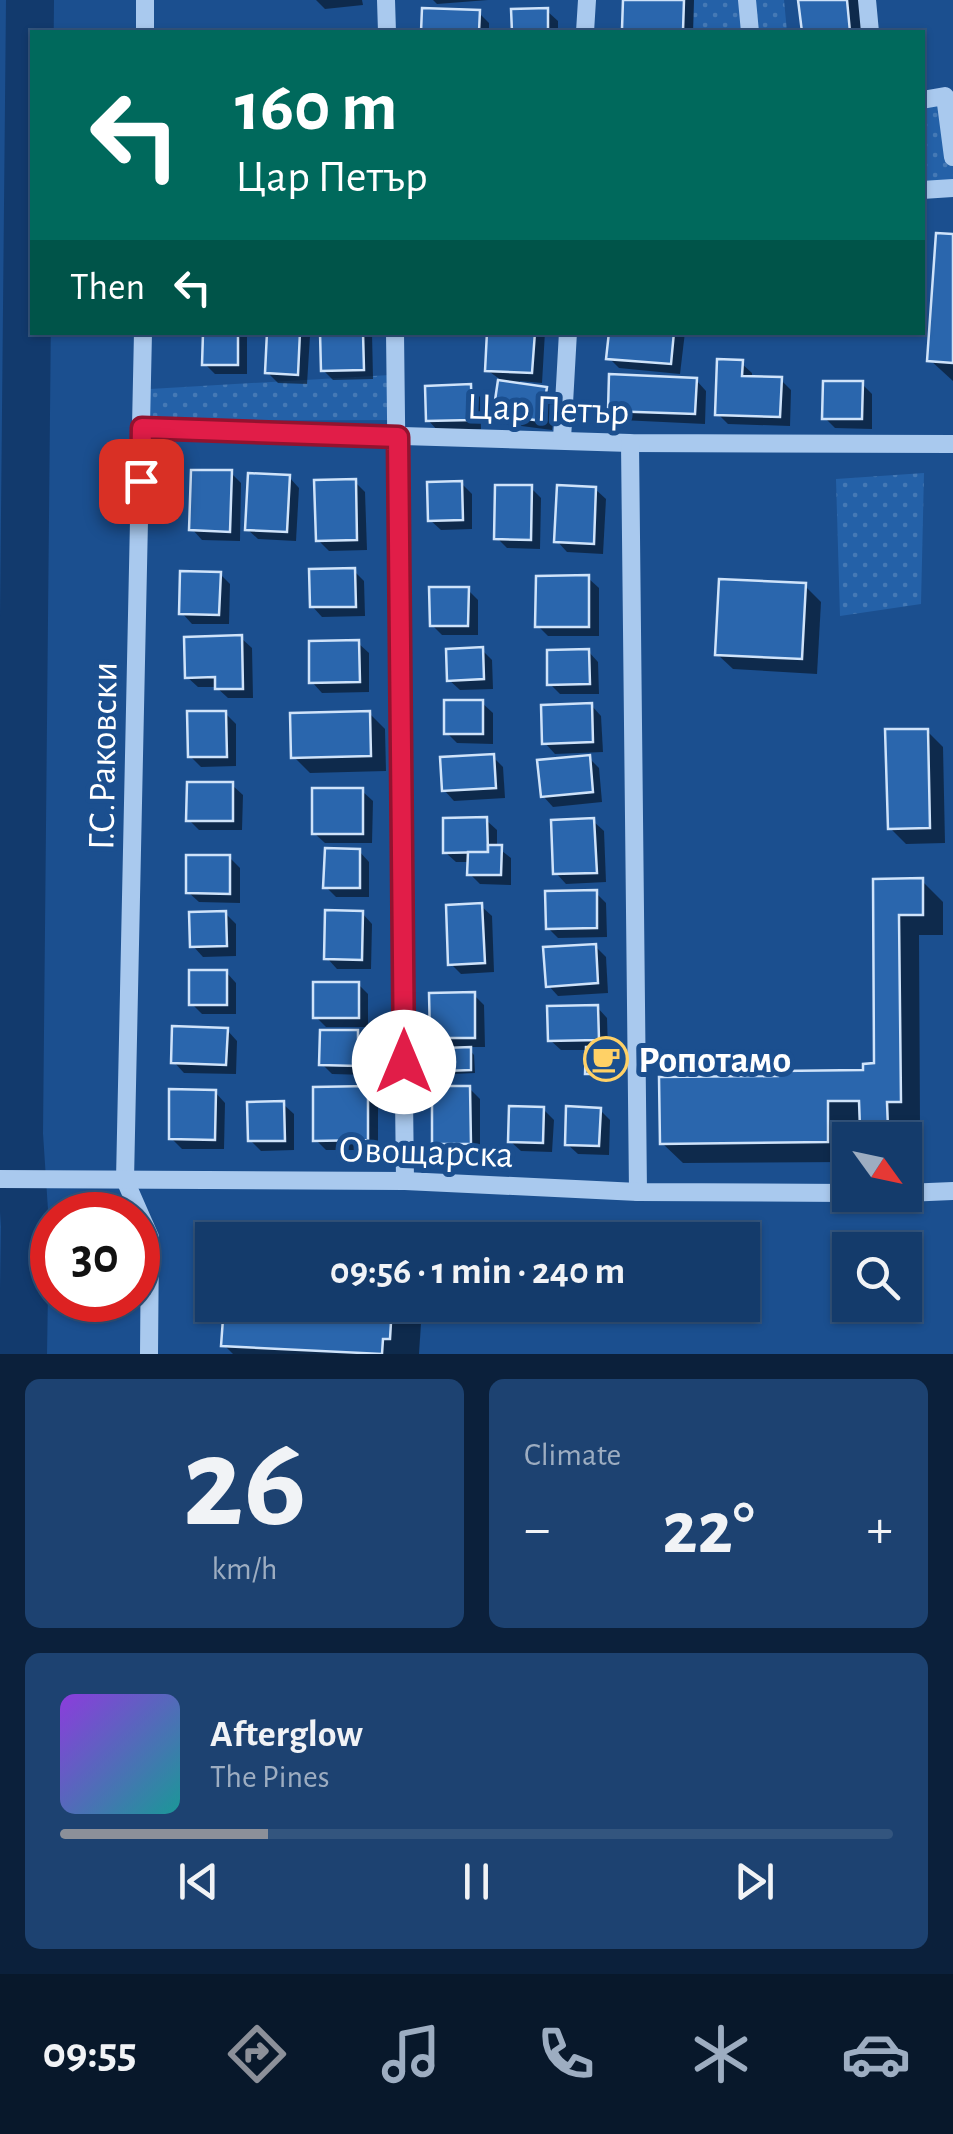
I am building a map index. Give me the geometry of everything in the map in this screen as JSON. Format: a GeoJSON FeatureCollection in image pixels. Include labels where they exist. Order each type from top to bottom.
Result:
{"type":"FeatureCollection","features":[{"type":"Feature","properties":{"kind":"street"},"geometry":{"type":"LineString","coordinates":[[145,30],[146,0]]}},
{"type":"Feature","properties":{"kind":"street"},"geometry":{"type":"LineString","coordinates":[[386,0],[387,30]]}},
{"type":"Feature","properties":{"kind":"street"},"geometry":{"type":"LineString","coordinates":[[585,30],[587,0]]}},
{"type":"Feature","properties":{"kind":"street"},"geometry":{"type":"LineString","coordinates":[[747,0],[750,30]]}},
{"type":"Feature","properties":{"kind":"street"},"geometry":{"type":"LineString","coordinates":[[866,0],[870,30]]}},
{"type":"Feature","properties":{"kind":"street"},"geometry":{"type":"LineString","coordinates":[[925,99],[945,96],[953,157]]}},
{"type":"Feature","properties":{"kind":"street"},"geometry":{"type":"LineString","coordinates":[[925,190],[953,188]]}},
{"type":"Feature","properties":{"kind":"street","name":"Г.С.Раковски"},"geometry":{"type":"LineString","coordinates":[[124,1180],[143,335]]}},
{"type":"Feature","properties":{"kind":"street"},"geometry":{"type":"LineString","coordinates":[[396,335],[404,1181]]}},
{"type":"Feature","properties":{"kind":"street"},"geometry":{"type":"LineString","coordinates":[[562,439],[568,335]]}},
{"type":"Feature","properties":{"kind":"street","name":"Цар Петър"},"geometry":{"type":"LineString","coordinates":[[142,428],[630,443],[953,444]]}},
{"type":"Feature","properties":{"kind":"street"},"geometry":{"type":"LineString","coordinates":[[630,443],[638,1192]]}},
{"type":"Feature","properties":{"kind":"street","name":"Овощарска"},"geometry":{"type":"LineString","coordinates":[[0,1179],[404,1181],[638,1192],[832,1193]]}},
{"type":"Feature","properties":{"kind":"street"},"geometry":{"type":"LineString","coordinates":[[124,1180],[150,1237],[149,1354]]}},
{"type":"Feature","properties":{"kind":"street"},"geometry":{"type":"LineString","coordinates":[[922,1192],[953,1191]]}},
{"type":"Feature","properties":{"kind":"shaded area"},"geometry":{"type":"Polygon","coordinates":[[[694,0],[784,0],[787,30],[693,30],[694,0]]]}},
{"type":"Feature","properties":{"kind":"shaded area"},"geometry":{"type":"Polygon","coordinates":[[[942,100],[953,158],[953,184],[925,186],[925,104],[942,100]]]}},
{"type":"Feature","properties":{"kind":"shaded area"},"geometry":{"type":"Polygon","coordinates":[[[390,375],[392,420],[150,421],[150,389],[390,375]]]}},
{"type":"Feature","properties":{"kind":"shaded area"},"geometry":{"type":"Polygon","coordinates":[[[924,473],[921,604],[840,616],[836,479],[924,473]]]}},
{"type":"Feature","properties":{"kind":"building"},"geometry":{"type":"Polygon","coordinates":[[[623,0],[684,0],[683,30],[622,29],[623,0]]]}},
{"type":"Feature","properties":{"kind":"building"},"geometry":{"type":"Polygon","coordinates":[[[798,0],[847,0],[850,30],[802,30],[798,0]]]}},
{"type":"Feature","properties":{"kind":"building"},"geometry":{"type":"Polygon","coordinates":[[[422,8],[480,10],[479,30],[421,30],[422,8]]]}},
{"type":"Feature","properties":{"kind":"building"},"geometry":{"type":"Polygon","coordinates":[[[548,8],[548,30],[512,30],[511,9],[548,8]]]}},
{"type":"Feature","properties":{"kind":"building"},"geometry":{"type":"Polygon","coordinates":[[[936,233],[953,234],[953,363],[927,361],[936,233]]]}},
{"type":"Feature","properties":{"kind":"building"},"geometry":{"type":"Polygon","coordinates":[[[203,335],[238,335],[238,365],[202,365],[203,335]]]}},
{"type":"Feature","properties":{"kind":"building"},"geometry":{"type":"Polygon","coordinates":[[[267,335],[300,335],[298,375],[265,373],[267,335]]]}},
{"type":"Feature","properties":{"kind":"building"},"geometry":{"type":"Polygon","coordinates":[[[320,335],[363,335],[364,370],[321,371],[320,335]]]}},
{"type":"Feature","properties":{"kind":"building"},"geometry":{"type":"Polygon","coordinates":[[[487,335],[535,335],[532,373],[485,371],[487,335]]]}},
{"type":"Feature","properties":{"kind":"building"},"geometry":{"type":"Polygon","coordinates":[[[609,335],[674,335],[671,364],[606,359],[609,335]]]}},
{"type":"Feature","properties":{"kind":"building"},"geometry":{"type":"Polygon","coordinates":[[[717,359],[743,360],[742,376],[782,377],[780,417],[715,415],[717,359]]]}},
{"type":"Feature","properties":{"kind":"building"},"geometry":{"type":"Polygon","coordinates":[[[609,374],[697,378],[695,414],[608,411],[609,374]]]}},
{"type":"Feature","properties":{"kind":"building"},"geometry":{"type":"Polygon","coordinates":[[[498,380],[547,387],[542,421],[493,414],[498,380]]]}},
{"type":"Feature","properties":{"kind":"building"},"geometry":{"type":"Polygon","coordinates":[[[823,381],[863,381],[862,419],[822,419],[823,381]]]}},
{"type":"Feature","properties":{"kind":"building"},"geometry":{"type":"Polygon","coordinates":[[[471,384],[472,420],[426,421],[425,386],[471,384]]]}},
{"type":"Feature","properties":{"kind":"building"},"geometry":{"type":"Polygon","coordinates":[[[191,470],[232,470],[230,532],[189,530],[191,470]]]}},
{"type":"Feature","properties":{"kind":"building"},"geometry":{"type":"Polygon","coordinates":[[[248,473],[290,475],[287,532],[245,530],[248,473]]]}},
{"type":"Feature","properties":{"kind":"building"},"geometry":{"type":"Polygon","coordinates":[[[356,479],[357,540],[316,541],[314,480],[356,479]]]}},
{"type":"Feature","properties":{"kind":"building"},"geometry":{"type":"Polygon","coordinates":[[[462,481],[463,520],[428,521],[427,482],[462,481]]]}},
{"type":"Feature","properties":{"kind":"building"},"geometry":{"type":"Polygon","coordinates":[[[495,485],[532,485],[531,540],[494,539],[495,485]]]}},
{"type":"Feature","properties":{"kind":"building"},"geometry":{"type":"Polygon","coordinates":[[[557,485],[596,487],[594,544],[554,542],[557,485]]]}},
{"type":"Feature","properties":{"kind":"building"},"geometry":{"type":"Polygon","coordinates":[[[355,568],[356,607],[310,607],[309,569],[355,568]]]}},
{"type":"Feature","properties":{"kind":"building"},"geometry":{"type":"Polygon","coordinates":[[[180,571],[221,572],[219,615],[179,614],[180,571]]]}},
{"type":"Feature","properties":{"kind":"building"},"geometry":{"type":"Polygon","coordinates":[[[589,575],[589,627],[535,627],[536,576],[589,575]]]}},
{"type":"Feature","properties":{"kind":"building"},"geometry":{"type":"Polygon","coordinates":[[[719,579],[806,583],[802,659],[715,655],[719,579]]]}},
{"type":"Feature","properties":{"kind":"building"},"geometry":{"type":"Polygon","coordinates":[[[429,587],[469,587],[468,626],[430,626],[429,587]]]}},
{"type":"Feature","properties":{"kind":"building"},"geometry":{"type":"Polygon","coordinates":[[[242,635],[243,689],[215,689],[215,677],[185,678],[184,637],[242,635]]]}},
{"type":"Feature","properties":{"kind":"building"},"geometry":{"type":"Polygon","coordinates":[[[359,640],[360,682],[309,683],[309,641],[359,640]]]}},
{"type":"Feature","properties":{"kind":"building"},"geometry":{"type":"Polygon","coordinates":[[[483,647],[484,679],[447,681],[446,649],[483,647]]]}},
{"type":"Feature","properties":{"kind":"building"},"geometry":{"type":"Polygon","coordinates":[[[589,649],[590,684],[547,685],[547,650],[589,649]]]}},
{"type":"Feature","properties":{"kind":"building"},"geometry":{"type":"Polygon","coordinates":[[[444,700],[483,700],[483,734],[444,734],[444,700]]]}},
{"type":"Feature","properties":{"kind":"building"},"geometry":{"type":"Polygon","coordinates":[[[592,703],[593,742],[542,744],[541,705],[592,703]]]}},
{"type":"Feature","properties":{"kind":"building"},"geometry":{"type":"Polygon","coordinates":[[[187,711],[226,711],[227,757],[188,757],[187,711]]]}},
{"type":"Feature","properties":{"kind":"building"},"geometry":{"type":"Polygon","coordinates":[[[370,711],[371,756],[291,758],[290,713],[370,711]]]}},
{"type":"Feature","properties":{"kind":"building"},"geometry":{"type":"Polygon","coordinates":[[[885,729],[928,729],[930,828],[888,829],[885,729]]]}},
{"type":"Feature","properties":{"kind":"building"},"geometry":{"type":"Polygon","coordinates":[[[494,754],[496,788],[442,791],[440,757],[494,754]]]}},
{"type":"Feature","properties":{"kind":"building"},"geometry":{"type":"Polygon","coordinates":[[[590,755],[593,792],[541,797],[537,760],[590,755]]]}},
{"type":"Feature","properties":{"kind":"building"},"geometry":{"type":"Polygon","coordinates":[[[187,782],[233,782],[233,821],[186,821],[187,782]]]}},
{"type":"Feature","properties":{"kind":"building"},"geometry":{"type":"Polygon","coordinates":[[[312,788],[363,788],[363,834],[312,834],[312,788]]]}},
{"type":"Feature","properties":{"kind":"building"},"geometry":{"type":"Polygon","coordinates":[[[487,817],[488,852],[443,853],[443,818],[487,817]]]}},
{"type":"Feature","properties":{"kind":"building"},"geometry":{"type":"Polygon","coordinates":[[[594,818],[597,873],[553,874],[551,820],[594,818]]]}},
{"type":"Feature","properties":{"kind":"building"},"geometry":{"type":"Polygon","coordinates":[[[488,845],[502,845],[501,875],[467,875],[468,852],[488,852],[488,845]]]}},
{"type":"Feature","properties":{"kind":"building"},"geometry":{"type":"Polygon","coordinates":[[[325,848],[360,849],[360,888],[323,888],[325,848]]]}},
{"type":"Feature","properties":{"kind":"building"},"geometry":{"type":"Polygon","coordinates":[[[186,855],[230,855],[230,894],[186,893],[186,855]]]}},
{"type":"Feature","properties":{"kind":"building"},"geometry":{"type":"Polygon","coordinates":[[[923,878],[923,915],[899,915],[901,1102],[887,1102],[888,1122],[860,1122],[859,1101],[828,1101],[828,1142],[660,1144],[659,1077],[778,1076],[778,1071],[863,1070],[863,1064],[874,1063],[873,879],[923,878]]]}},
{"type":"Feature","properties":{"kind":"building"},"geometry":{"type":"Polygon","coordinates":[[[597,890],[597,928],[546,929],[545,891],[597,890]]]}},
{"type":"Feature","properties":{"kind":"building"},"geometry":{"type":"Polygon","coordinates":[[[482,903],[485,963],[448,965],[446,905],[482,903]]]}},
{"type":"Feature","properties":{"kind":"building"},"geometry":{"type":"Polygon","coordinates":[[[325,910],[363,911],[362,960],[324,959],[325,910]]]}},
{"type":"Feature","properties":{"kind":"building"},"geometry":{"type":"Polygon","coordinates":[[[226,911],[227,946],[190,947],[189,912],[226,911]]]}},
{"type":"Feature","properties":{"kind":"building"},"geometry":{"type":"Polygon","coordinates":[[[596,944],[598,983],[546,987],[543,947],[596,944]]]}},
{"type":"Feature","properties":{"kind":"building"},"geometry":{"type":"Polygon","coordinates":[[[189,970],[227,970],[227,1005],[189,1005],[189,970]]]}},
{"type":"Feature","properties":{"kind":"building"},"geometry":{"type":"Polygon","coordinates":[[[313,982],[359,982],[359,1018],[313,1018],[313,982]]]}},
{"type":"Feature","properties":{"kind":"building"},"geometry":{"type":"Polygon","coordinates":[[[475,992],[475,1038],[430,1038],[429,993],[475,992]]]}},
{"type":"Feature","properties":{"kind":"building"},"geometry":{"type":"Polygon","coordinates":[[[598,1005],[599,1040],[548,1041],[547,1006],[598,1005]]]}},
{"type":"Feature","properties":{"kind":"building"},"geometry":{"type":"Polygon","coordinates":[[[172,1026],[228,1028],[226,1065],[171,1063],[172,1026]]]}},
{"type":"Feature","properties":{"kind":"building"},"geometry":{"type":"Polygon","coordinates":[[[320,1030],[358,1030],[358,1066],[319,1065],[320,1030]]]}},
{"type":"Feature","properties":{"kind":"building"},"geometry":{"type":"Polygon","coordinates":[[[471,1047],[471,1070],[445,1071],[444,1048],[471,1047]]]}},
{"type":"Feature","properties":{"kind":"building"},"geometry":{"type":"Polygon","coordinates":[[[586,1047],[614,1047],[613,1074],[585,1074],[586,1047]]]}},
{"type":"Feature","properties":{"kind":"building"},"geometry":{"type":"Polygon","coordinates":[[[368,1086],[368,1140],[313,1141],[313,1087],[368,1086]]]}},
{"type":"Feature","properties":{"kind":"building"},"geometry":{"type":"Polygon","coordinates":[[[432,1086],[470,1086],[471,1144],[432,1144],[432,1086]]]}},
{"type":"Feature","properties":{"kind":"building"},"geometry":{"type":"Polygon","coordinates":[[[169,1089],[216,1090],[215,1140],[169,1139],[169,1089]]]}},
{"type":"Feature","properties":{"kind":"building"},"geometry":{"type":"Polygon","coordinates":[[[284,1101],[285,1141],[248,1141],[247,1102],[284,1101]]]}},
{"type":"Feature","properties":{"kind":"building"},"geometry":{"type":"Polygon","coordinates":[[[509,1106],[544,1107],[543,1143],[508,1142],[509,1106]]]}},
{"type":"Feature","properties":{"kind":"building"},"geometry":{"type":"Polygon","coordinates":[[[566,1106],[601,1108],[599,1146],[565,1145],[566,1106]]]}},
{"type":"Feature","properties":{"kind":"building"},"geometry":{"type":"Polygon","coordinates":[[[223,1322],[391,1322],[390,1339],[383,1339],[382,1354],[221,1346],[223,1322]]]}},
{"type":"Feature","properties":{"kind":"waterway"},"geometry":{"type":"LineString","coordinates":[[23,1354],[25,1226],[19,1134],[30,0]]}},
{"type":"Feature","properties":{"kind":"place","name":"Ропотамо"},"geometry":{"type":"Point","coordinates":[606,1059]}},
{"type":"Feature","properties":{"kind":"route"},"geometry":{"type":"LineString","coordinates":[[141,481],[142,428],[398,437],[404,1062]]}}]}
